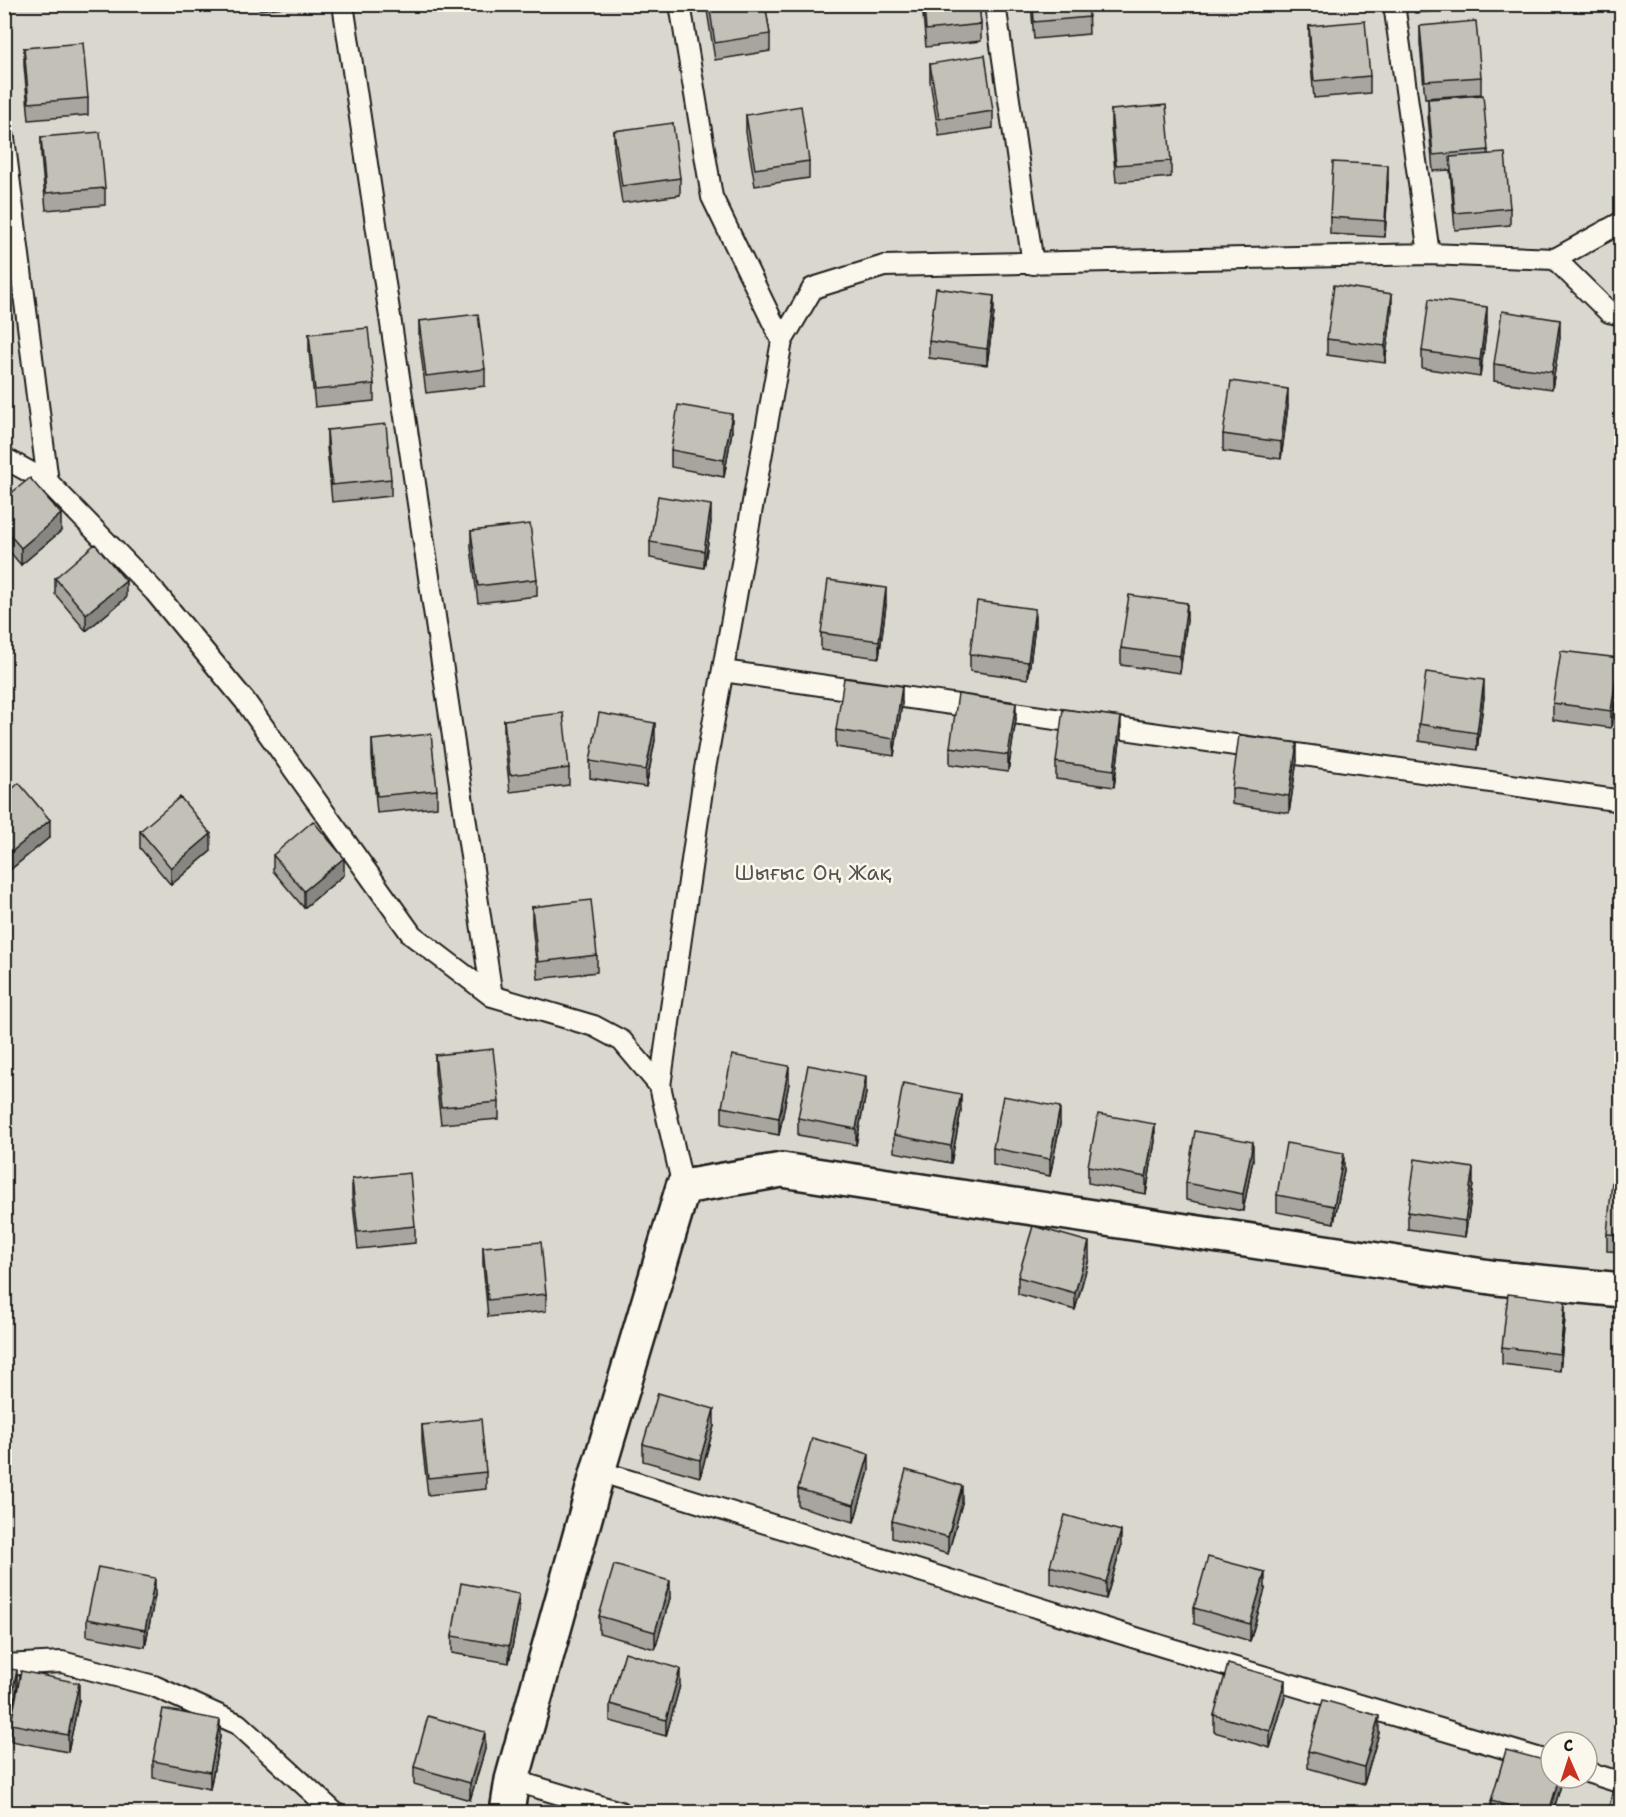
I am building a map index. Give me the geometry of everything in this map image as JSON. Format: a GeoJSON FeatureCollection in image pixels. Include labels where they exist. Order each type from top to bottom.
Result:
{"type":"FeatureCollection","features":[{"type":"Feature","properties":{"kind":"street"},"geometry":{"type":"LineString","coordinates":[[507,1812],[512,1780],[598,1471],[683,1187],[782,1170],[1497,1278],[1622,1290]]}},
{"type":"Feature","properties":{"kind":"lane"},"geometry":{"type":"LineString","coordinates":[[344,4],[492,996]]}},
{"type":"Feature","properties":{"kind":"lane"},"geometry":{"type":"LineString","coordinates":[[680,4],[712,197],[782,341]]}},
{"type":"Feature","properties":{"kind":"lane"},"geometry":{"type":"LineString","coordinates":[[994,4],[1033,264]]}},
{"type":"Feature","properties":{"kind":"lane"},"geometry":{"type":"LineString","coordinates":[[1394,4],[1429,254]]}},
{"type":"Feature","properties":{"kind":"lane"},"geometry":{"type":"LineString","coordinates":[[4,138],[48,482]]}},
{"type":"Feature","properties":{"kind":"lane"},"geometry":{"type":"LineString","coordinates":[[683,1187],[660,1086],[705,769],[782,341],[813,288],[884,266],[1429,254],[1555,259],[1622,222]]}},
{"type":"Feature","properties":{"kind":"lane"},"geometry":{"type":"LineString","coordinates":[[1555,259],[1609,312],[1622,315]]}},
{"type":"Feature","properties":{"kind":"lane"},"geometry":{"type":"LineString","coordinates":[[4,458],[48,482],[155,592],[245,701],[412,935],[492,996],[594,1026],[622,1041],[660,1086]]}},
{"type":"Feature","properties":{"kind":"lane"},"geometry":{"type":"LineString","coordinates":[[723,671],[1622,801]]}},
{"type":"Feature","properties":{"kind":"lane"},"geometry":{"type":"LineString","coordinates":[[598,1471],[1165,1647],[1539,1758]]}},
{"type":"Feature","properties":{"kind":"lane"},"geometry":{"type":"LineString","coordinates":[[4,1665],[62,1662],[154,1686],[238,1724],[334,1812]]}},
{"type":"Feature","properties":{"kind":"lane"},"geometry":{"type":"LineString","coordinates":[[1599,1776],[1622,1783]]}},
{"type":"Feature","properties":{"kind":"lane"},"geometry":{"type":"LineString","coordinates":[[512,1780],[620,1812]]}},
{"type":"Feature","properties":{"kind":"green space","name":"Шығыс Оң Жақ"},"geometry":{"type":"Polygon","coordinates":[[[5,5],[1621,5],[1621,1812],[5,1812],[5,5]]]}},
{"type":"Feature","properties":{"kind":"building"},"geometry":{"type":"Polygon","coordinates":[[[709,4],[765,4],[770,34],[715,43],[709,4]]]}},
{"type":"Feature","properties":{"kind":"building"},"geometry":{"type":"Polygon","coordinates":[[[924,4],[979,4],[981,24],[926,30],[924,4]]]}},
{"type":"Feature","properties":{"kind":"building"},"geometry":{"type":"Polygon","coordinates":[[[1033,4],[1088,4],[1089,17],[1034,22],[1033,4]]]}},
{"type":"Feature","properties":{"kind":"building"},"geometry":{"type":"Polygon","coordinates":[[[1365,21],[1370,76],[1314,81],[1309,26],[1365,21]]]}},
{"type":"Feature","properties":{"kind":"building"},"geometry":{"type":"Polygon","coordinates":[[[1476,21],[1481,77],[1425,81],[1420,26],[1476,21]]]}},
{"type":"Feature","properties":{"kind":"building"},"geometry":{"type":"Polygon","coordinates":[[[83,43],[88,98],[29,103],[24,48],[83,43]]]}},
{"type":"Feature","properties":{"kind":"building"},"geometry":{"type":"Polygon","coordinates":[[[985,55],[993,111],[939,119],[930,64],[985,55]]]}},
{"type":"Feature","properties":{"kind":"building"},"geometry":{"type":"Polygon","coordinates":[[[1483,95],[1488,150],[1433,155],[1428,99],[1483,95]]]}},
{"type":"Feature","properties":{"kind":"building"},"geometry":{"type":"Polygon","coordinates":[[[1166,105],[1171,161],[1116,165],[1111,110],[1166,105]]]}},
{"type":"Feature","properties":{"kind":"building"},"geometry":{"type":"Polygon","coordinates":[[[801,106],[809,161],[755,169],[746,115],[801,106]]]}},
{"type":"Feature","properties":{"kind":"building"},"geometry":{"type":"Polygon","coordinates":[[[673,123],[680,178],[622,186],[614,131],[673,123]]]}},
{"type":"Feature","properties":{"kind":"building"},"geometry":{"type":"Polygon","coordinates":[[[100,132],[105,188],[46,193],[41,137],[100,132]]]}},
{"type":"Feature","properties":{"kind":"building"},"geometry":{"type":"Polygon","coordinates":[[[1505,153],[1510,208],[1455,213],[1450,157],[1505,153]]]}},
{"type":"Feature","properties":{"kind":"building"},"geometry":{"type":"Polygon","coordinates":[[[1333,162],[1388,165],[1385,221],[1330,217],[1333,162]]]}},
{"type":"Feature","properties":{"kind":"building"},"geometry":{"type":"Polygon","coordinates":[[[1334,285],[1392,294],[1385,346],[1327,339],[1334,285]]]}},
{"type":"Feature","properties":{"kind":"building"},"geometry":{"type":"Polygon","coordinates":[[[936,288],[994,296],[987,349],[929,341],[936,288]]]}},
{"type":"Feature","properties":{"kind":"building"},"geometry":{"type":"Polygon","coordinates":[[[1429,299],[1487,307],[1480,360],[1422,351],[1429,299]]]}},
{"type":"Feature","properties":{"kind":"building"},"geometry":{"type":"Polygon","coordinates":[[[1502,311],[1560,320],[1552,372],[1494,364],[1502,311]]]}},
{"type":"Feature","properties":{"kind":"building"},"geometry":{"type":"Polygon","coordinates":[[[478,314],[485,369],[426,376],[419,321],[478,314]]]}},
{"type":"Feature","properties":{"kind":"building"},"geometry":{"type":"Polygon","coordinates":[[[368,328],[374,384],[315,390],[309,334],[368,328]]]}},
{"type":"Feature","properties":{"kind":"building"},"geometry":{"type":"Polygon","coordinates":[[[1231,381],[1288,389],[1281,442],[1223,434],[1231,381]]]}},
{"type":"Feature","properties":{"kind":"building"},"geometry":{"type":"Polygon","coordinates":[[[678,405],[732,414],[724,460],[671,450],[678,405]]]}},
{"type":"Feature","properties":{"kind":"building"},"geometry":{"type":"Polygon","coordinates":[[[386,424],[391,479],[332,485],[327,430],[386,424]]]}},
{"type":"Feature","properties":{"kind":"building"},"geometry":{"type":"Polygon","coordinates":[[[30,478],[61,514],[21,548],[4,528],[4,499],[30,478]]]}},
{"type":"Feature","properties":{"kind":"building"},"geometry":{"type":"Polygon","coordinates":[[[658,496],[711,505],[704,551],[650,542],[658,496]]]}},
{"type":"Feature","properties":{"kind":"building"},"geometry":{"type":"Polygon","coordinates":[[[530,524],[537,579],[478,586],[471,531],[530,524]]]}},
{"type":"Feature","properties":{"kind":"building"},"geometry":{"type":"Polygon","coordinates":[[[95,544],[126,581],[86,614],[55,578],[95,544]]]}},
{"type":"Feature","properties":{"kind":"building"},"geometry":{"type":"Polygon","coordinates":[[[828,580],[886,588],[879,641],[821,633],[828,580]]]}},
{"type":"Feature","properties":{"kind":"building"},"geometry":{"type":"Polygon","coordinates":[[[1129,595],[1187,603],[1180,656],[1121,648],[1129,595]]]}},
{"type":"Feature","properties":{"kind":"building"},"geometry":{"type":"Polygon","coordinates":[[[977,601],[1035,609],[1028,662],[970,654],[977,601]]]}},
{"type":"Feature","properties":{"kind":"building"},"geometry":{"type":"Polygon","coordinates":[[[1561,651],[1619,658],[1611,711],[1553,703],[1561,651]]]}},
{"type":"Feature","properties":{"kind":"building"},"geometry":{"type":"Polygon","coordinates":[[[1426,672],[1484,680],[1477,733],[1419,724],[1426,672]]]}},
{"type":"Feature","properties":{"kind":"building"},"geometry":{"type":"Polygon","coordinates":[[[844,678],[902,686],[894,739],[836,730],[844,678]]]}},
{"type":"Feature","properties":{"kind":"building"},"geometry":{"type":"Polygon","coordinates":[[[958,694],[1016,703],[1008,755],[950,747],[958,694]]]}},
{"type":"Feature","properties":{"kind":"building"},"geometry":{"type":"Polygon","coordinates":[[[1063,709],[1121,717],[1114,770],[1056,762],[1063,709]]]}},
{"type":"Feature","properties":{"kind":"building"},"geometry":{"type":"Polygon","coordinates":[[[563,713],[569,768],[510,775],[504,720],[563,713]]]}},
{"type":"Feature","properties":{"kind":"building"},"geometry":{"type":"Polygon","coordinates":[[[599,713],[655,723],[646,770],[590,761],[599,713]]]}},
{"type":"Feature","properties":{"kind":"building"},"geometry":{"type":"Polygon","coordinates":[[[431,734],[437,790],[377,796],[372,740],[431,734]]]}},
{"type":"Feature","properties":{"kind":"building"},"geometry":{"type":"Polygon","coordinates":[[[1239,735],[1297,743],[1289,796],[1232,788],[1239,735]]]}},
{"type":"Feature","properties":{"kind":"building"},"geometry":{"type":"Polygon","coordinates":[[[19,783],[50,820],[10,853],[4,847],[4,796],[19,783]]]}},
{"type":"Feature","properties":{"kind":"building"},"geometry":{"type":"Polygon","coordinates":[[[180,797],[211,834],[171,868],[140,831],[180,797]]]}},
{"type":"Feature","properties":{"kind":"building"},"geometry":{"type":"Polygon","coordinates":[[[313,821],[344,858],[304,891],[273,855],[313,821]]]}},
{"type":"Feature","properties":{"kind":"building"},"geometry":{"type":"Polygon","coordinates":[[[591,900],[597,955],[538,962],[532,907],[591,900]]]}},
{"type":"Feature","properties":{"kind":"building"},"geometry":{"type":"Polygon","coordinates":[[[493,1049],[499,1102],[441,1107],[435,1055],[493,1049]]]}},
{"type":"Feature","properties":{"kind":"building"},"geometry":{"type":"Polygon","coordinates":[[[732,1055],[789,1066],[779,1118],[722,1107],[732,1055]]]}},
{"type":"Feature","properties":{"kind":"building"},"geometry":{"type":"Polygon","coordinates":[[[808,1065],[866,1076],[856,1129],[798,1118],[808,1065]]]}},
{"type":"Feature","properties":{"kind":"building"},"geometry":{"type":"Polygon","coordinates":[[[903,1083],[961,1094],[951,1146],[894,1135],[903,1083]]]}},
{"type":"Feature","properties":{"kind":"building"},"geometry":{"type":"Polygon","coordinates":[[[1003,1096],[1060,1107],[1050,1159],[993,1148],[1003,1096]]]}},
{"type":"Feature","properties":{"kind":"building"},"geometry":{"type":"Polygon","coordinates":[[[1098,1114],[1155,1124],[1146,1177],[1088,1166],[1098,1114]]]}},
{"type":"Feature","properties":{"kind":"building"},"geometry":{"type":"Polygon","coordinates":[[[1195,1131],[1253,1142],[1243,1194],[1186,1183],[1195,1131]]]}},
{"type":"Feature","properties":{"kind":"building"},"geometry":{"type":"Polygon","coordinates":[[[1286,1143],[1344,1153],[1334,1206],[1277,1195],[1286,1143]]]}},
{"type":"Feature","properties":{"kind":"building"},"geometry":{"type":"Polygon","coordinates":[[[1415,1159],[1473,1168],[1465,1221],[1408,1212],[1415,1159]]]}},
{"type":"Feature","properties":{"kind":"building"},"geometry":{"type":"Polygon","coordinates":[[[410,1173],[415,1226],[358,1232],[352,1179],[410,1173]]]}},
{"type":"Feature","properties":{"kind":"building"},"geometry":{"type":"Polygon","coordinates":[[[1612,1181],[1622,1182],[1622,1235],[1607,1234],[1612,1181]]]}},
{"type":"Feature","properties":{"kind":"building"},"geometry":{"type":"Polygon","coordinates":[[[1033,1226],[1089,1242],[1075,1293],[1018,1277],[1033,1226]]]}},
{"type":"Feature","properties":{"kind":"building"},"geometry":{"type":"Polygon","coordinates":[[[541,1242],[546,1294],[488,1300],[483,1247],[541,1242]]]}},
{"type":"Feature","properties":{"kind":"building"},"geometry":{"type":"Polygon","coordinates":[[[1508,1294],[1565,1301],[1560,1354],[1502,1347],[1508,1294]]]}},
{"type":"Feature","properties":{"kind":"building"},"geometry":{"type":"Polygon","coordinates":[[[658,1393],[714,1409],[700,1460],[643,1444],[658,1393]]]}},
{"type":"Feature","properties":{"kind":"building"},"geometry":{"type":"Polygon","coordinates":[[[481,1419],[486,1472],[428,1478],[422,1425],[481,1419]]]}},
{"type":"Feature","properties":{"kind":"building"},"geometry":{"type":"Polygon","coordinates":[[[812,1438],[869,1454],[854,1505],[798,1489],[812,1438]]]}},
{"type":"Feature","properties":{"kind":"building"},"geometry":{"type":"Polygon","coordinates":[[[906,1470],[962,1486],[948,1537],[892,1521],[906,1470]]]}},
{"type":"Feature","properties":{"kind":"building"},"geometry":{"type":"Polygon","coordinates":[[[1065,1515],[1121,1531],[1106,1582],[1050,1566],[1065,1515]]]}},
{"type":"Feature","properties":{"kind":"building"},"geometry":{"type":"Polygon","coordinates":[[[4,1549],[8,1549],[4,1587],[4,1549]]]}},
{"type":"Feature","properties":{"kind":"building"},"geometry":{"type":"Polygon","coordinates":[[[1208,1557],[1265,1572],[1250,1624],[1194,1608],[1208,1557]]]}},
{"type":"Feature","properties":{"kind":"building"},"geometry":{"type":"Polygon","coordinates":[[[614,1565],[670,1581],[655,1632],[599,1616],[614,1565]]]}},
{"type":"Feature","properties":{"kind":"building"},"geometry":{"type":"Polygon","coordinates":[[[98,1567],[155,1578],[145,1630],[87,1619],[98,1567]]]}},
{"type":"Feature","properties":{"kind":"building"},"geometry":{"type":"Polygon","coordinates":[[[461,1583],[519,1594],[509,1646],[452,1636],[461,1583]]]}},
{"type":"Feature","properties":{"kind":"building"},"geometry":{"type":"Polygon","coordinates":[[[625,1652],[680,1669],[666,1720],[610,1704],[625,1652]]]}},
{"type":"Feature","properties":{"kind":"building"},"geometry":{"type":"Polygon","coordinates":[[[1228,1664],[1285,1680],[1270,1731],[1214,1715],[1228,1664]]]}},
{"type":"Feature","properties":{"kind":"building"},"geometry":{"type":"Polygon","coordinates":[[[4,1668],[17,1670],[7,1722],[4,1722],[4,1668]]]}},
{"type":"Feature","properties":{"kind":"building"},"geometry":{"type":"Polygon","coordinates":[[[21,1671],[79,1683],[68,1735],[11,1724],[21,1671]]]}},
{"type":"Feature","properties":{"kind":"building"},"geometry":{"type":"Polygon","coordinates":[[[1323,1700],[1379,1716],[1364,1767],[1308,1751],[1323,1700]]]}},
{"type":"Feature","properties":{"kind":"building"},"geometry":{"type":"Polygon","coordinates":[[[163,1709],[220,1720],[210,1772],[153,1761],[163,1709]]]}},
{"type":"Feature","properties":{"kind":"building"},"geometry":{"type":"Polygon","coordinates":[[[428,1716],[485,1732],[470,1783],[414,1767],[428,1716]]]}},
{"type":"Feature","properties":{"kind":"building"},"geometry":{"type":"Polygon","coordinates":[[[1506,1750],[1539,1759],[1539,1790],[1555,1790],[1549,1812],[1533,1812],[1491,1801],[1506,1750]]]}},
{"type":"Feature","properties":{"kind":"building"},"geometry":{"type":"Polygon","coordinates":[[[1615,1787],[1622,1789],[1622,1812],[1607,1812],[1615,1787]]]}}]}
